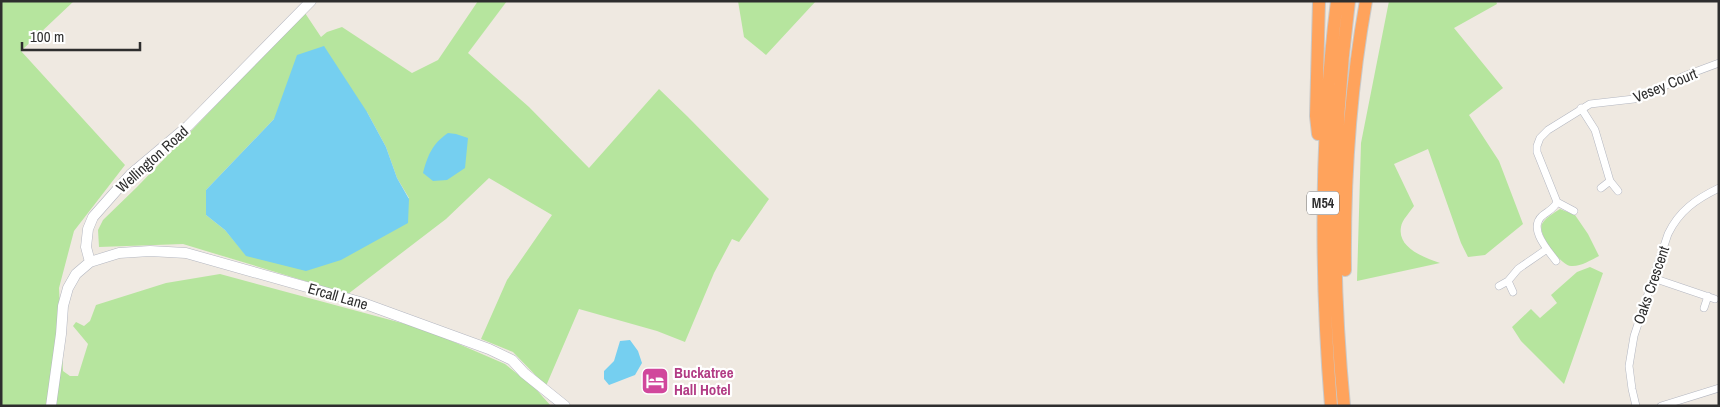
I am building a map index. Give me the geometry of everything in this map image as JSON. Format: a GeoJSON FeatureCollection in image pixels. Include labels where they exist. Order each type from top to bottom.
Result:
{"type":"FeatureCollection","features":[{"type":"Feature","properties":{"kind":"highway","name":"M54"},"geometry":{"type":"LineString","coordinates":[[1319,1],[1316,116],[1323,182]]}},
{"type":"Feature","properties":{"kind":"highway","name":"M54"},"geometry":{"type":"LineString","coordinates":[[1331,406],[1326,342],[1323,182],[1326,100],[1337,1]]}},
{"type":"Feature","properties":{"kind":"highway","name":"M54"},"geometry":{"type":"LineString","coordinates":[[1344,406],[1335,241],[1340,80],[1349,1]]}},
{"type":"Feature","properties":{"kind":"highway","name":"M54"},"geometry":{"type":"LineString","coordinates":[[1341,370],[1344,222],[1350,112],[1353,76],[1366,1]]}},
{"type":"Feature","properties":{"kind":"street","name":"Wellington Road"},"geometry":{"type":"LineString","coordinates":[[90,262],[86,247],[88,229],[93,216],[131,174],[188,126],[308,2]]}},
{"type":"Feature","properties":{"kind":"street","name":"Vesey Court"},"geometry":{"type":"LineString","coordinates":[[1558,202],[1538,157],[1537,146],[1540,138],[1548,130],[1590,104],[1634,99],[1684,76],[1719,63]]}},
{"type":"Feature","properties":{"kind":"street"},"geometry":{"type":"LineString","coordinates":[[1582,108],[1595,130],[1610,182],[1618,191]]}},
{"type":"Feature","properties":{"kind":"street"},"geometry":{"type":"LineString","coordinates":[[1601,188],[1610,182]]}},
{"type":"Feature","properties":{"kind":"street","name":"Oaks Crescent"},"geometry":{"type":"LineString","coordinates":[[1636,406],[1629,366],[1634,336],[1674,222],[1682,211],[1719,188]]}},
{"type":"Feature","properties":{"kind":"street"},"geometry":{"type":"LineString","coordinates":[[1556,261],[1538,233],[1537,224],[1541,216],[1555,207],[1558,202],[1574,211]]}},
{"type":"Feature","properties":{"kind":"street"},"geometry":{"type":"LineString","coordinates":[[1499,286],[1508,281],[1518,269],[1547,249]]}},
{"type":"Feature","properties":{"kind":"street","name":"Ercall Lane"},"geometry":{"type":"LineString","coordinates":[[90,262],[130,251],[186,254],[360,302],[489,349],[512,360],[524,373],[565,406]]}},
{"type":"Feature","properties":{"kind":"street"},"geometry":{"type":"LineString","coordinates":[[51,406],[63,306],[68,288],[76,274],[90,262]]}},
{"type":"Feature","properties":{"kind":"street"},"geometry":{"type":"LineString","coordinates":[[1653,278],[1712,297],[1704,308]]}},
{"type":"Feature","properties":{"kind":"street"},"geometry":{"type":"LineString","coordinates":[[1508,281],[1513,292]]}},
{"type":"Feature","properties":{"kind":"street"},"geometry":{"type":"LineString","coordinates":[[1661,406],[1719,388]]}},
{"type":"Feature","properties":{"kind":"green space"},"geometry":{"type":"Polygon","coordinates":[[[1,1],[74,1],[21,51],[125,165],[74,231],[59,288],[63,371],[70,376],[78,376],[88,344],[73,326],[76,322],[84,326],[90,321],[96,305],[166,283],[220,274],[424,329],[505,364],[534,387],[551,406],[1,406],[1,1]]]}},
{"type":"Feature","properties":{"kind":"green space"},"geometry":{"type":"Polygon","coordinates":[[[478,1],[507,1],[468,53],[529,107],[589,168],[659,89],[769,199],[739,242],[732,239],[714,273],[685,342],[657,331],[579,309],[546,386],[513,352],[481,339],[507,280],[552,215],[489,178],[446,219],[348,294],[183,244],[99,247],[98,230],[103,220],[305,13],[321,37],[327,32],[342,27],[412,73],[438,60],[478,1]],[[367,112],[274,119],[206,190],[206,215],[225,230],[246,255],[409,198],[397,178],[386,147],[367,112]]]}},
{"type":"Feature","properties":{"kind":"green space"},"geometry":{"type":"Polygon","coordinates":[[[738,1],[816,1],[766,55],[744,37],[738,1]]]}},
{"type":"Feature","properties":{"kind":"green space"},"geometry":{"type":"Polygon","coordinates":[[[1389,1],[1496,1],[1497,4],[1454,28],[1503,88],[1469,115],[1499,161],[1523,224],[1485,255],[1468,257],[1461,243],[1428,149],[1394,164],[1414,206],[1403,222],[1401,234],[1403,241],[1413,251],[1440,263],[1357,281],[1361,143],[1389,1]]]}},
{"type":"Feature","properties":{"kind":"green space"},"geometry":{"type":"Polygon","coordinates":[[[1560,209],[1575,215],[1588,234],[1599,256],[1582,264],[1571,266],[1561,260],[1550,248],[1541,229],[1542,224],[1550,215],[1560,209]]]}},
{"type":"Feature","properties":{"kind":"green space"},"geometry":{"type":"Polygon","coordinates":[[[1590,267],[1603,273],[1564,384],[1521,341],[1512,327],[1531,309],[1540,318],[1557,303],[1551,295],[1577,272],[1590,267]]]}},
{"type":"Feature","properties":{"kind":"water"},"geometry":{"type":"Polygon","coordinates":[[[324,46],[367,112],[386,147],[397,178],[409,199],[408,223],[341,260],[306,271],[246,256],[225,230],[206,215],[206,190],[274,119],[297,55],[324,46]]]}},
{"type":"Feature","properties":{"kind":"water"},"geometry":{"type":"Polygon","coordinates":[[[448,133],[468,138],[465,168],[447,180],[433,181],[423,173],[434,146],[448,133]]]}},
{"type":"Feature","properties":{"kind":"water"},"geometry":{"type":"Polygon","coordinates":[[[630,340],[638,351],[642,363],[635,375],[609,385],[604,379],[604,371],[614,361],[620,341],[630,340]]]}},
{"type":"Feature","properties":{"kind":"place","name":"Buckatree Hall Hotel"},"geometry":{"type":"Point","coordinates":[655,381]}}]}
